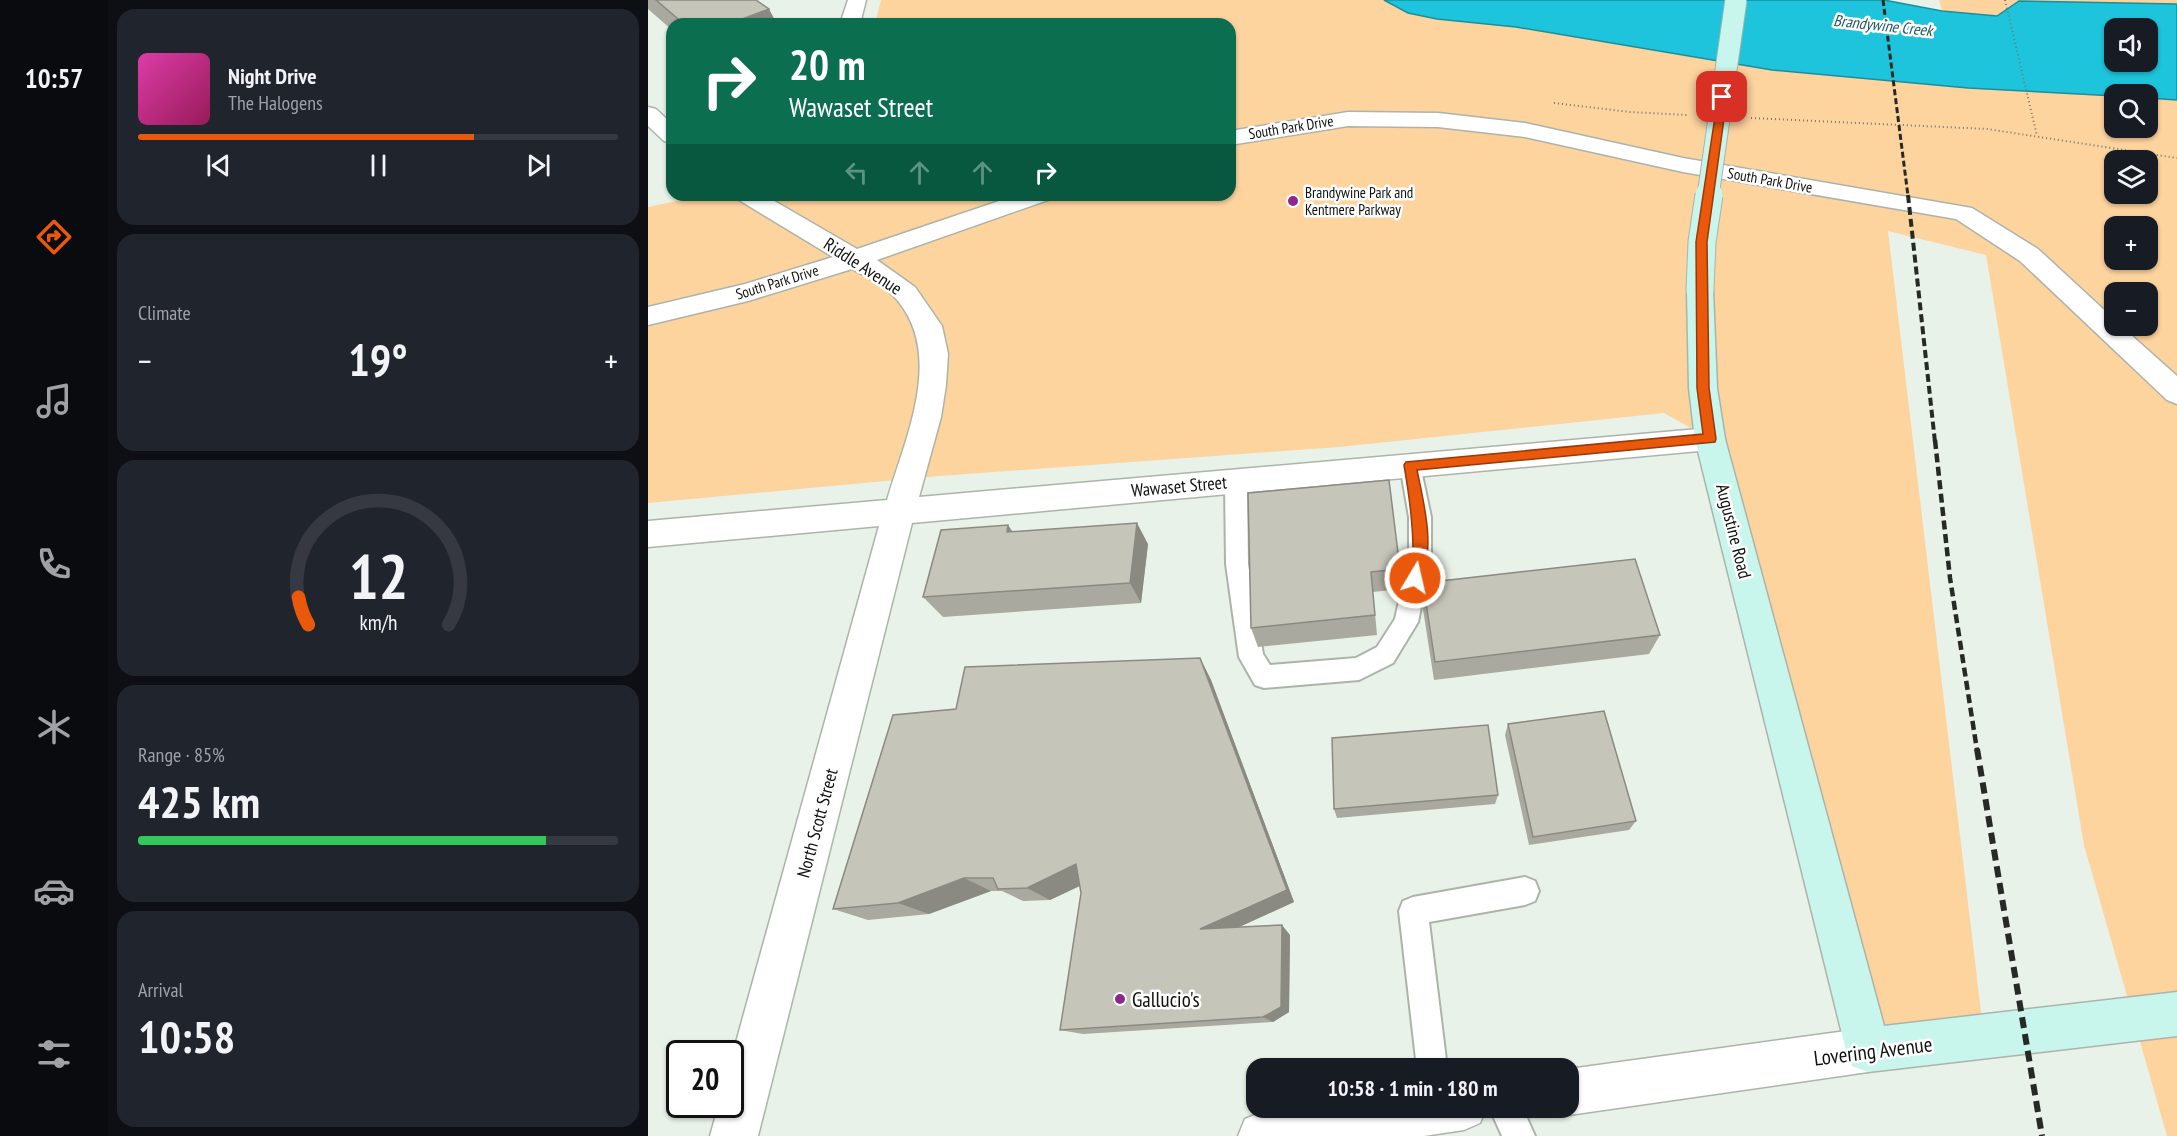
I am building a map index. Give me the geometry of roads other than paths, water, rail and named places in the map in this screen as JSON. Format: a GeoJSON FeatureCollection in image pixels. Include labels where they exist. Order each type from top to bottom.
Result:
{"type":"FeatureCollection","features":[{"type":"Feature","properties":{"kind":"street"},"geometry":{"type":"LineString","coordinates":[[852,18],[856,0]]}},
{"type":"Feature","properties":{"kind":"street","name":"Augustine Road"},"geometry":{"type":"LineString","coordinates":[[1736,0],[1702,242],[1700,290],[1703,388],[1710,439],[1868,1050]]}},
{"type":"Feature","properties":{"kind":"street","name":"South Park Drive"},"geometry":{"type":"LineString","coordinates":[[1236,137],[1348,118],[1438,120],[1526,130],[1683,165],[1963,213],[2029,255],[2177,393]]}},
{"type":"Feature","properties":{"kind":"street","name":"Riddle Avenue"},"geometry":{"type":"LineString","coordinates":[[757,201],[906,293],[928,326],[934,354],[932,385],[926,417],[899,511]]}},
{"type":"Feature","properties":{"kind":"street","name":"South Park Drive"},"geometry":{"type":"LineString","coordinates":[[648,316],[704,305],[854,259],[1023,201]]}},
{"type":"Feature","properties":{"kind":"street","name":"Wawaset Street"},"geometry":{"type":"LineString","coordinates":[[648,534],[1710,439]]}},
{"type":"Feature","properties":{"kind":"street","name":"North Scott Street"},"geometry":{"type":"LineString","coordinates":[[734,1136],[899,511]]}},
{"type":"Feature","properties":{"kind":"street","name":"Lovering Avenue"},"geometry":{"type":"LineString","coordinates":[[1579,1091],[1868,1050],[2177,1014]]}},
{"type":"Feature","properties":{"kind":"street"},"geometry":{"type":"LineString","coordinates":[[1262,1136],[1315,1132],[1368,1118]]}},
{"type":"Feature","properties":{"kind":"lane"},"geometry":{"type":"LineString","coordinates":[[1236,481],[1237,564],[1251,657],[1264,677],[1359,669],[1385,655],[1406,622],[1420,556],[1420,517],[1410,465]]}},
{"type":"Feature","properties":{"kind":"lane"},"geometry":{"type":"LineString","coordinates":[[1437,1058],[1413,911],[1525,891]]}},
{"type":"Feature","properties":{"kind":"lane"},"geometry":{"type":"LineString","coordinates":[[1510,1118],[1519,1136]]}},
{"type":"Feature","properties":{"kind":"water","name":"Brandywine Creek"},"geometry":{"type":"Polygon","coordinates":[[[1384,0],[1884,0],[1942,11],[1997,16],[2019,1],[2177,4],[2177,100],[2158,99],[2158,84],[2104,84],[2104,95],[1968,88],[1772,70],[1516,27],[1437,19],[1408,13],[1384,0]]]}},
{"type":"Feature","properties":{"kind":"railway"},"geometry":{"type":"LineString","coordinates":[[1883,0],[1908,196]]}},
{"type":"Feature","properties":{"kind":"railway"},"geometry":{"type":"LineString","coordinates":[[1908,195],[1935,442]]}},
{"type":"Feature","properties":{"kind":"railway"},"geometry":{"type":"LineString","coordinates":[[1935,440],[1950,578],[1977,750]]}},
{"type":"Feature","properties":{"kind":"railway"},"geometry":{"type":"LineString","coordinates":[[1977,749],[2042,1136]]}},
{"type":"Feature","properties":{"kind":"place","name":"Brandywine Park and Kentmere Parkway"},"geometry":{"type":"Point","coordinates":[1293,201]}},
{"type":"Feature","properties":{"kind":"place","name":"Gallucio's"},"geometry":{"type":"Point","coordinates":[1120,999]}}]}
